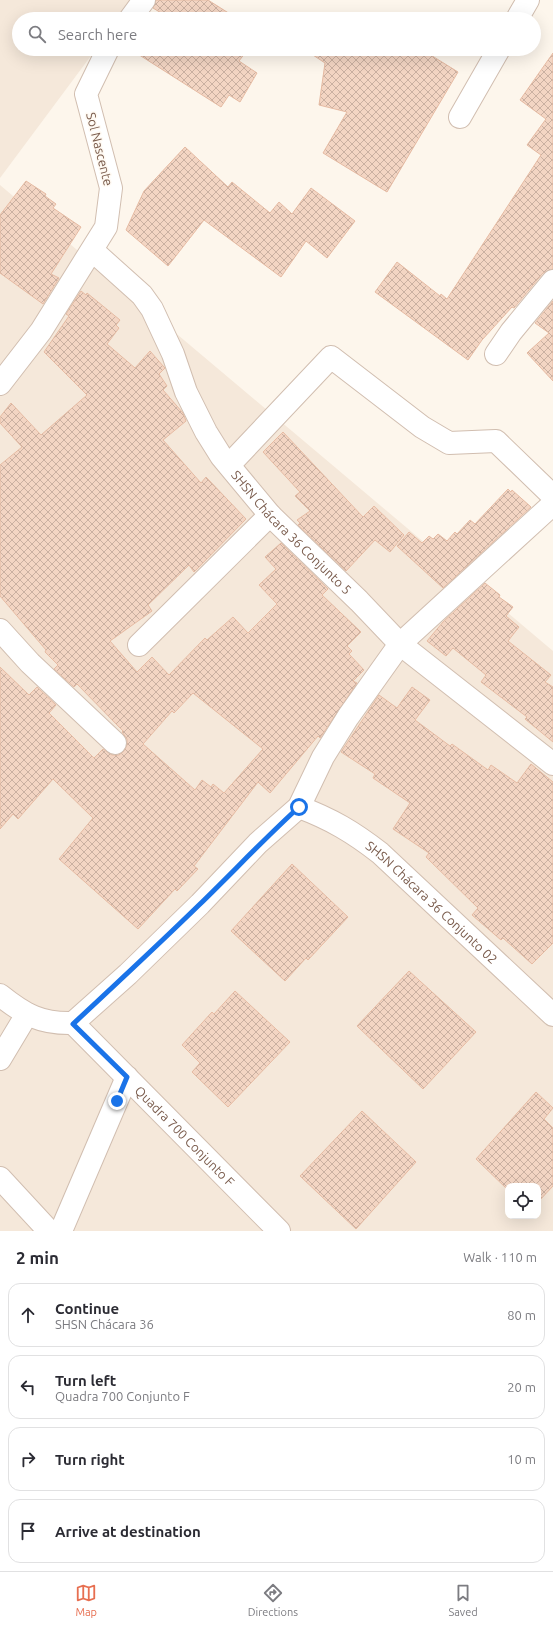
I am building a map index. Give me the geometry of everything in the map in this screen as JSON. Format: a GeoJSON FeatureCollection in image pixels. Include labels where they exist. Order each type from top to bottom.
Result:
{"type":"FeatureCollection","features":[{"type":"Feature","properties":{"kind":"street"},"geometry":{"type":"LineString","coordinates":[[135,12],[144,0]]}},
{"type":"Feature","properties":{"kind":"street"},"geometry":{"type":"LineString","coordinates":[[520,12],[528,0]]}},
{"type":"Feature","properties":{"kind":"street","name":"Sol Nascente"},"geometry":{"type":"LineString","coordinates":[[0,384],[41,331],[106,227],[111,188],[86,94],[105,56]]}},
{"type":"Feature","properties":{"kind":"street"},"geometry":{"type":"LineString","coordinates":[[460,117],[495,56]]}},
{"type":"Feature","properties":{"kind":"street","name":"SHSN Chácara 36 Conjunto 5"},"geometry":{"type":"LineString","coordinates":[[92,251],[142,295],[152,309],[172,354],[186,392],[202,426],[229,465],[270,515],[359,601],[400,644],[553,764]]}},
{"type":"Feature","properties":{"kind":"street"},"geometry":{"type":"LineString","coordinates":[[496,354],[511,332],[553,281]]}},
{"type":"Feature","properties":{"kind":"street"},"geometry":{"type":"LineString","coordinates":[[229,465],[331,357],[422,427],[449,443],[496,441],[553,496]]}},
{"type":"Feature","properties":{"kind":"street"},"geometry":{"type":"LineString","coordinates":[[0,995],[27,1014],[53,1024],[73,1024],[144,958],[258,844],[299,807],[323,757],[348,717],[400,644],[553,504]]}},
{"type":"Feature","properties":{"kind":"street"},"geometry":{"type":"LineString","coordinates":[[139,645],[270,515]]}},
{"type":"Feature","properties":{"kind":"street"},"geometry":{"type":"LineString","coordinates":[[0,630],[30,663],[115,743]]}},
{"type":"Feature","properties":{"kind":"street","name":"SHSN Chácara 36 Conjunto 02"},"geometry":{"type":"LineString","coordinates":[[299,807],[330,819],[360,837],[380,853],[553,1015]]}},
{"type":"Feature","properties":{"kind":"street"},"geometry":{"type":"LineString","coordinates":[[0,1060],[27,1014]]}},
{"type":"Feature","properties":{"kind":"street","name":"Quadra 700 Conjunto F"},"geometry":{"type":"LineString","coordinates":[[73,1024],[279,1231]]}},
{"type":"Feature","properties":{"kind":"street"},"geometry":{"type":"LineString","coordinates":[[61,1231],[127,1077]]}},
{"type":"Feature","properties":{"kind":"street"},"geometry":{"type":"LineString","coordinates":[[0,1178],[49,1231]]}},
{"type":"Feature","properties":{"kind":"shaded area"},"geometry":{"type":"Polygon","coordinates":[[[0,0],[133,0],[124,12],[12,12],[12,56],[91,56],[0,178],[0,0]]]}},
{"type":"Feature","properties":{"kind":"shaded area"},"geometry":{"type":"Polygon","coordinates":[[[0,185],[553,651],[553,1231],[0,1231],[0,185]]]}},
{"type":"Feature","properties":{"kind":"building"},"geometry":{"type":"Polygon","coordinates":[[[156,0],[208,0],[227,12],[160,12],[153,8],[156,0]]]}},
{"type":"Feature","properties":{"kind":"building"},"geometry":{"type":"Polygon","coordinates":[[[553,53],[553,269],[543,273],[514,308],[512,307],[482,340],[468,360],[375,292],[397,262],[440,296],[441,294],[447,299],[541,155],[527,145],[546,119],[520,100],[553,53]]]}},
{"type":"Feature","properties":{"kind":"building"},"geometry":{"type":"Polygon","coordinates":[[[141,56],[243,56],[239,61],[257,73],[240,102],[229,95],[221,107],[141,56]]]}},
{"type":"Feature","properties":{"kind":"building"},"geometry":{"type":"Polygon","coordinates":[[[314,56],[432,56],[458,72],[387,192],[323,153],[347,112],[319,105],[325,63],[314,56]]]}},
{"type":"Feature","properties":{"kind":"building"},"geometry":{"type":"Polygon","coordinates":[[[185,147],[228,187],[232,182],[270,213],[279,202],[292,214],[311,188],[355,221],[327,258],[306,241],[281,277],[204,220],[168,266],[126,230],[144,191],[185,147]]]}},
{"type":"Feature","properties":{"kind":"building"},"geometry":{"type":"Polygon","coordinates":[[[26,181],[46,194],[45,196],[56,204],[53,208],[81,227],[51,274],[59,278],[43,304],[0,273],[0,215],[26,181]]]}},
{"type":"Feature","properties":{"kind":"building"},"geometry":{"type":"Polygon","coordinates":[[[81,291],[86,295],[87,293],[120,320],[116,325],[119,328],[107,344],[135,368],[150,351],[165,368],[159,374],[167,386],[163,390],[183,413],[186,421],[163,440],[201,483],[206,477],[246,519],[194,572],[189,565],[148,605],[152,611],[110,641],[137,672],[152,657],[169,675],[205,638],[207,640],[233,617],[248,633],[277,604],[259,585],[276,569],[265,557],[281,543],[328,589],[322,595],[361,632],[347,646],[352,651],[349,654],[364,670],[353,681],[357,683],[320,738],[318,736],[270,793],[258,782],[194,866],[198,869],[177,891],[175,889],[138,929],[59,859],[93,818],[53,779],[18,819],[13,814],[0,829],[0,667],[29,695],[37,687],[56,705],[49,713],[94,758],[103,749],[112,755],[119,755],[124,751],[127,745],[127,739],[122,732],[123,731],[77,684],[74,687],[54,669],[58,665],[45,652],[46,650],[0,596],[0,465],[22,447],[0,423],[0,417],[11,403],[41,435],[87,395],[44,352],[69,316],[66,314],[81,291]],[[193,693],[174,713],[172,711],[143,744],[195,790],[202,780],[211,787],[213,784],[224,793],[263,749],[193,693]]]}},
{"type":"Feature","properties":{"kind":"building"},"geometry":{"type":"Polygon","coordinates":[[[553,301],[553,381],[527,353],[549,333],[535,323],[553,301]]]}},
{"type":"Feature","properties":{"kind":"building"},"geometry":{"type":"Polygon","coordinates":[[[283,432],[363,517],[374,506],[404,535],[390,552],[375,540],[346,571],[298,525],[300,523],[297,520],[310,511],[295,496],[300,492],[263,452],[283,432]]]}},
{"type":"Feature","properties":{"kind":"building"},"geometry":{"type":"Polygon","coordinates":[[[508,489],[511,492],[512,490],[531,507],[443,588],[397,546],[409,532],[422,543],[429,536],[433,539],[438,534],[447,541],[455,532],[457,534],[470,520],[475,524],[508,489]]]}},
{"type":"Feature","properties":{"kind":"building"},"geometry":{"type":"Polygon","coordinates":[[[485,583],[500,595],[499,597],[513,607],[506,616],[519,627],[508,641],[551,675],[545,682],[553,687],[553,742],[525,719],[527,717],[481,682],[486,675],[453,648],[446,656],[427,641],[443,622],[485,583]]]}},
{"type":"Feature","properties":{"kind":"building"},"geometry":{"type":"Polygon","coordinates":[[[412,687],[430,700],[415,720],[450,746],[452,744],[488,770],[491,765],[517,783],[531,764],[553,782],[553,943],[532,964],[503,938],[501,940],[472,915],[478,908],[426,857],[429,853],[393,829],[410,803],[373,778],[375,774],[341,752],[379,695],[397,708],[412,687]]]}},
{"type":"Feature","properties":{"kind":"building"},"geometry":{"type":"Polygon","coordinates":[[[292,864],[348,917],[308,960],[306,958],[285,981],[231,931],[292,864]]]}},
{"type":"Feature","properties":{"kind":"building"},"geometry":{"type":"Polygon","coordinates":[[[409,971],[476,1032],[423,1089],[357,1026],[409,971]]]}},
{"type":"Feature","properties":{"kind":"building"},"geometry":{"type":"Polygon","coordinates":[[[235,991],[290,1042],[228,1107],[192,1072],[200,1063],[182,1045],[212,1012],[214,1014],[235,991]]]}},
{"type":"Feature","properties":{"kind":"building"},"geometry":{"type":"Polygon","coordinates":[[[536,1092],[553,1108],[544,1119],[553,1128],[553,1186],[541,1199],[541,1183],[505,1183],[505,1187],[476,1159],[536,1092]]]}},
{"type":"Feature","properties":{"kind":"building"},"geometry":{"type":"Polygon","coordinates":[[[362,1111],[416,1162],[356,1229],[300,1176],[362,1111]]]}},
{"type":"Feature","properties":{"kind":"route"},"geometry":{"type":"LineString","coordinates":[[117,1101],[127,1077],[73,1024],[128,974],[200,904],[258,844],[299,807]]}}]}
